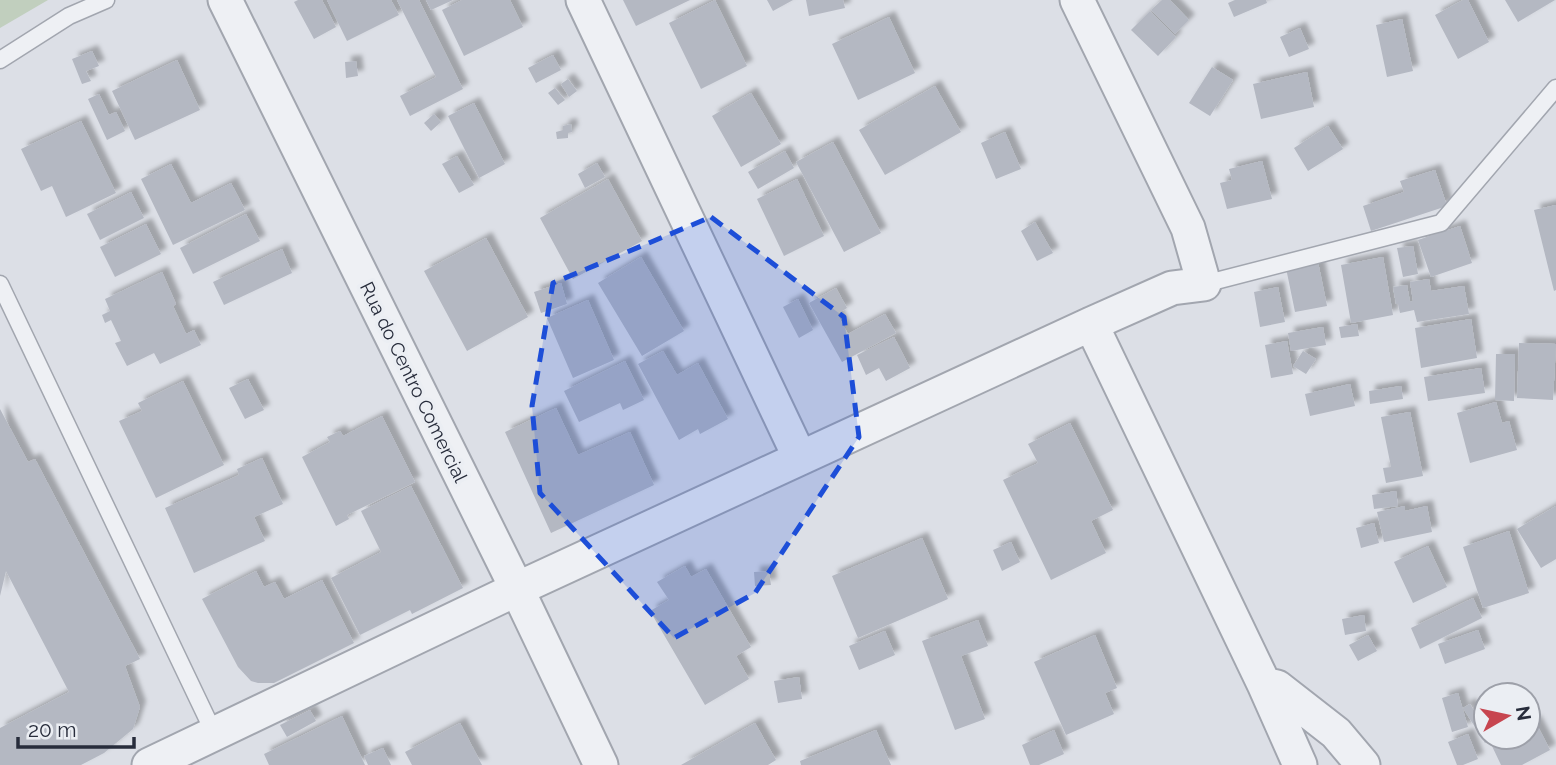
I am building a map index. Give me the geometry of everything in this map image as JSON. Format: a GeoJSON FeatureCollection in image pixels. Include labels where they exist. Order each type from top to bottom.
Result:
{"type":"FeatureCollection","features":[{"type":"Feature","properties":{"kind":"street","name":"Rua do Centro Comercial"},"geometry":{"type":"LineString","coordinates":[[225,0],[517,589],[601,765]]}},
{"type":"Feature","properties":{"kind":"street"},"geometry":{"type":"LineString","coordinates":[[583,0],[800,458]]}},
{"type":"Feature","properties":{"kind":"street"},"geometry":{"type":"LineString","coordinates":[[149,765],[517,589],[1091,324],[1172,288],[1204,284],[1188,229],[1077,0]]}},
{"type":"Feature","properties":{"kind":"street"},"geometry":{"type":"LineString","coordinates":[[1091,324],[1264,684],[1300,765]]}},
{"type":"Feature","properties":{"kind":"street"},"geometry":{"type":"LineString","coordinates":[[1264,684],[1277,687],[1336,733],[1363,765]]}},
{"type":"Feature","properties":{"kind":"lane"},"geometry":{"type":"LineString","coordinates":[[0,60],[69,16],[106,0]]}},
{"type":"Feature","properties":{"kind":"lane"},"geometry":{"type":"LineString","coordinates":[[1204,284],[1441,223],[1556,88]]}},
{"type":"Feature","properties":{"kind":"lane"},"geometry":{"type":"LineString","coordinates":[[0,284],[214,733]]}},
{"type":"Feature","properties":{"kind":"highlighted area"},"geometry":{"type":"Polygon","coordinates":[[[711,217],[844,317],[859,437],[755,593],[674,638],[540,493],[532,406],[553,283],[711,217]]]}},
{"type":"Feature","properties":{"kind":"green space"},"geometry":{"type":"Polygon","coordinates":[[[0,0],[48,0],[0,28],[0,0]]]}},
{"type":"Feature","properties":{"kind":"building"},"geometry":{"type":"Polygon","coordinates":[[[322,0],[336,27],[314,39],[294,2],[322,0]]]}},
{"type":"Feature","properties":{"kind":"building"},"geometry":{"type":"Polygon","coordinates":[[[327,0],[391,0],[399,15],[347,41],[327,0]]]}},
{"type":"Feature","properties":{"kind":"building"},"geometry":{"type":"Polygon","coordinates":[[[397,0],[419,0],[463,89],[410,116],[400,96],[436,77],[397,0]]]}},
{"type":"Feature","properties":{"kind":"building"},"geometry":{"type":"Polygon","coordinates":[[[426,0],[453,0],[431,10],[426,0]]]}},
{"type":"Feature","properties":{"kind":"building"},"geometry":{"type":"Polygon","coordinates":[[[462,0],[510,0],[523,27],[464,56],[442,10],[462,0]]]}},
{"type":"Feature","properties":{"kind":"building"},"geometry":{"type":"Polygon","coordinates":[[[623,0],[690,0],[636,26],[623,0]]]}},
{"type":"Feature","properties":{"kind":"building"},"geometry":{"type":"Polygon","coordinates":[[[715,0],[747,66],[701,89],[669,23],[715,0]]]}},
{"type":"Feature","properties":{"kind":"building"},"geometry":{"type":"Polygon","coordinates":[[[767,0],[793,0],[773,11],[767,0]]]}},
{"type":"Feature","properties":{"kind":"building"},"geometry":{"type":"Polygon","coordinates":[[[806,0],[843,0],[845,8],[809,16],[806,0]]]}},
{"type":"Feature","properties":{"kind":"building"},"geometry":{"type":"Polygon","coordinates":[[[1162,0],[1170,0],[1189,20],[1175,34],[1151,10],[1162,0]]]}},
{"type":"Feature","properties":{"kind":"building"},"geometry":{"type":"Polygon","coordinates":[[[1235,0],[1266,0],[1267,3],[1234,17],[1228,3],[1235,0]]]}},
{"type":"Feature","properties":{"kind":"building"},"geometry":{"type":"Polygon","coordinates":[[[1468,0],[1489,42],[1458,59],[1435,15],[1468,0]]]}},
{"type":"Feature","properties":{"kind":"building"},"geometry":{"type":"Polygon","coordinates":[[[1505,0],[1555,0],[1518,22],[1505,0]]]}},
{"type":"Feature","properties":{"kind":"building"},"geometry":{"type":"Polygon","coordinates":[[[1150,11],[1176,37],[1158,56],[1131,30],[1150,11]]]}},
{"type":"Feature","properties":{"kind":"building"},"geometry":{"type":"Polygon","coordinates":[[[889,17],[915,73],[858,100],[832,44],[889,17]]]}},
{"type":"Feature","properties":{"kind":"building"},"geometry":{"type":"Polygon","coordinates":[[[1402,19],[1413,71],[1387,77],[1376,25],[1402,19]]]}},
{"type":"Feature","properties":{"kind":"building"},"geometry":{"type":"Polygon","coordinates":[[[1300,28],[1309,49],[1289,57],[1280,37],[1300,28]]]}},
{"type":"Feature","properties":{"kind":"building"},"geometry":{"type":"Polygon","coordinates":[[[92,51],[99,66],[86,71],[91,81],[82,84],[72,59],[92,51]]]}},
{"type":"Feature","properties":{"kind":"building"},"geometry":{"type":"Polygon","coordinates":[[[553,55],[561,70],[536,83],[528,68],[553,55]]]}},
{"type":"Feature","properties":{"kind":"building"},"geometry":{"type":"Polygon","coordinates":[[[177,60],[200,110],[135,140],[112,91],[177,60]]]}},
{"type":"Feature","properties":{"kind":"building"},"geometry":{"type":"Polygon","coordinates":[[[356,61],[358,76],[346,78],[345,62],[356,61]]]}},
{"type":"Feature","properties":{"kind":"building"},"geometry":{"type":"Polygon","coordinates":[[[1212,67],[1233,80],[1210,116],[1189,103],[1212,67]]]}},
{"type":"Feature","properties":{"kind":"building"},"geometry":{"type":"Polygon","coordinates":[[[1307,72],[1314,107],[1261,119],[1253,84],[1307,72]]]}},
{"type":"Feature","properties":{"kind":"building"},"geometry":{"type":"Polygon","coordinates":[[[568,79],[577,91],[569,97],[561,84],[568,79]]]}},
{"type":"Feature","properties":{"kind":"building"},"geometry":{"type":"Polygon","coordinates":[[[935,86],[961,132],[885,175],[859,130],[935,86]]]}},
{"type":"Feature","properties":{"kind":"building"},"geometry":{"type":"Polygon","coordinates":[[[555,88],[565,100],[558,105],[548,93],[555,88]]]}},
{"type":"Feature","properties":{"kind":"building"},"geometry":{"type":"Polygon","coordinates":[[[751,93],[781,144],[741,167],[712,116],[751,93]]]}},
{"type":"Feature","properties":{"kind":"building"},"geometry":{"type":"Polygon","coordinates":[[[99,94],[109,115],[116,112],[125,131],[107,140],[88,99],[99,94]]]}},
{"type":"Feature","properties":{"kind":"building"},"geometry":{"type":"Polygon","coordinates":[[[474,103],[505,164],[479,178],[448,116],[474,103]]]}},
{"type":"Feature","properties":{"kind":"building"},"geometry":{"type":"Polygon","coordinates":[[[434,114],[441,122],[431,131],[424,123],[434,114]]]}},
{"type":"Feature","properties":{"kind":"building"},"geometry":{"type":"Polygon","coordinates":[[[81,121],[116,193],[66,217],[52,186],[41,191],[21,149],[81,121]]]}},
{"type":"Feature","properties":{"kind":"building"},"geometry":{"type":"Polygon","coordinates":[[[571,124],[572,132],[568,133],[568,138],[557,139],[556,132],[571,124]]]}},
{"type":"Feature","properties":{"kind":"building"},"geometry":{"type":"Polygon","coordinates":[[[1328,126],[1343,149],[1308,171],[1294,148],[1328,126]]]}},
{"type":"Feature","properties":{"kind":"building"},"geometry":{"type":"Polygon","coordinates":[[[1005,132],[1021,169],[996,179],[981,143],[1005,132]]]}},
{"type":"Feature","properties":{"kind":"building"},"geometry":{"type":"Polygon","coordinates":[[[833,142],[881,233],[844,252],[796,162],[833,142]]]}},
{"type":"Feature","properties":{"kind":"building"},"geometry":{"type":"Polygon","coordinates":[[[785,151],[794,168],[758,189],[748,172],[785,151]]]}},
{"type":"Feature","properties":{"kind":"building"},"geometry":{"type":"Polygon","coordinates":[[[457,156],[474,185],[459,193],[442,164],[457,156]]]}},
{"type":"Feature","properties":{"kind":"building"},"geometry":{"type":"Polygon","coordinates":[[[1262,161],[1272,199],[1227,209],[1220,183],[1232,180],[1229,169],[1262,161]]]}},
{"type":"Feature","properties":{"kind":"building"},"geometry":{"type":"Polygon","coordinates":[[[597,163],[605,177],[585,188],[578,174],[597,163]]]}},
{"type":"Feature","properties":{"kind":"building"},"geometry":{"type":"Polygon","coordinates":[[[171,164],[191,203],[231,183],[245,210],[173,245],[141,179],[171,164]]]}},
{"type":"Feature","properties":{"kind":"building"},"geometry":{"type":"Polygon","coordinates":[[[1435,170],[1447,206],[1371,231],[1363,206],[1404,192],[1400,181],[1435,170]]]}},
{"type":"Feature","properties":{"kind":"building"},"geometry":{"type":"Polygon","coordinates":[[[608,179],[642,241],[573,279],[540,218],[608,179]]]}},
{"type":"Feature","properties":{"kind":"building"},"geometry":{"type":"Polygon","coordinates":[[[797,179],[824,236],[784,256],[757,199],[797,179]]]}},
{"type":"Feature","properties":{"kind":"building"},"geometry":{"type":"Polygon","coordinates":[[[131,192],[144,218],[100,240],[87,214],[131,192]]]}},
{"type":"Feature","properties":{"kind":"building"},"geometry":{"type":"Polygon","coordinates":[[[1556,205],[1556,290],[1554,291],[1534,210],[1556,205]]]}},
{"type":"Feature","properties":{"kind":"building"},"geometry":{"type":"Polygon","coordinates":[[[246,214],[260,241],[193,274],[180,248],[246,214]]]}},
{"type":"Feature","properties":{"kind":"building"},"geometry":{"type":"Polygon","coordinates":[[[1035,222],[1053,253],[1037,261],[1021,231],[1035,222]]]}},
{"type":"Feature","properties":{"kind":"building"},"geometry":{"type":"Polygon","coordinates":[[[146,224],[161,254],[115,277],[100,247],[146,224]]]}},
{"type":"Feature","properties":{"kind":"building"},"geometry":{"type":"Polygon","coordinates":[[[1460,226],[1472,263],[1431,277],[1418,240],[1460,226]]]}},
{"type":"Feature","properties":{"kind":"building"},"geometry":{"type":"Polygon","coordinates":[[[486,238],[528,317],[467,351],[424,271],[486,238]]]}},
{"type":"Feature","properties":{"kind":"building"},"geometry":{"type":"Polygon","coordinates":[[[1413,246],[1418,274],[1403,277],[1397,248],[1413,246]]]}},
{"type":"Feature","properties":{"kind":"building"},"geometry":{"type":"Polygon","coordinates":[[[282,249],[292,273],[224,305],[213,282],[282,249]]]}},
{"type":"Feature","properties":{"kind":"building"},"geometry":{"type":"Polygon","coordinates":[[[641,257],[684,331],[642,356],[598,283],[641,257]]]}},
{"type":"Feature","properties":{"kind":"building"},"geometry":{"type":"Polygon","coordinates":[[[1383,257],[1393,315],[1351,323],[1341,265],[1383,257]]]}},
{"type":"Feature","properties":{"kind":"building"},"geometry":{"type":"Polygon","coordinates":[[[1318,262],[1327,306],[1295,312],[1286,268],[1318,262]]]}},
{"type":"Feature","properties":{"kind":"building"},"geometry":{"type":"Polygon","coordinates":[[[162,272],[186,334],[194,330],[201,345],[160,364],[154,353],[127,366],[115,343],[121,341],[111,320],[105,323],[102,315],[110,311],[105,299],[162,272]]]}},
{"type":"Feature","properties":{"kind":"building"},"geometry":{"type":"Polygon","coordinates":[[[1429,279],[1431,291],[1464,286],[1469,314],[1417,322],[1414,310],[1400,313],[1393,287],[1407,285],[1410,302],[1413,301],[1410,282],[1429,279]]]}},
{"type":"Feature","properties":{"kind":"building"},"geometry":{"type":"Polygon","coordinates":[[[561,283],[567,304],[541,313],[534,292],[561,283]]]}},
{"type":"Feature","properties":{"kind":"building"},"geometry":{"type":"Polygon","coordinates":[[[1278,287],[1285,322],[1260,327],[1254,292],[1278,287]]]}},
{"type":"Feature","properties":{"kind":"building"},"geometry":{"type":"Polygon","coordinates":[[[836,288],[847,308],[837,314],[848,334],[885,314],[896,333],[842,362],[809,303],[836,288]]]}},
{"type":"Feature","properties":{"kind":"building"},"geometry":{"type":"Polygon","coordinates":[[[798,299],[813,330],[799,338],[783,307],[798,299]]]}},
{"type":"Feature","properties":{"kind":"building"},"geometry":{"type":"Polygon","coordinates":[[[588,300],[614,360],[573,378],[547,318],[588,300]]]}},
{"type":"Feature","properties":{"kind":"building"},"geometry":{"type":"Polygon","coordinates":[[[1471,319],[1477,358],[1421,368],[1415,328],[1471,319]]]}},
{"type":"Feature","properties":{"kind":"building"},"geometry":{"type":"Polygon","coordinates":[[[1357,324],[1359,336],[1341,338],[1339,327],[1357,324]]]}},
{"type":"Feature","properties":{"kind":"building"},"geometry":{"type":"Polygon","coordinates":[[[1323,327],[1326,345],[1291,351],[1288,333],[1323,327]]]}},
{"type":"Feature","properties":{"kind":"building"},"geometry":{"type":"Polygon","coordinates":[[[894,337],[910,368],[886,381],[879,368],[866,375],[857,355],[894,337]]]}},
{"type":"Feature","properties":{"kind":"building"},"geometry":{"type":"Polygon","coordinates":[[[1287,341],[1293,374],[1271,378],[1265,345],[1287,341]]]}},
{"type":"Feature","properties":{"kind":"building"},"geometry":{"type":"Polygon","coordinates":[[[1519,343],[1556,344],[1553,400],[1517,398],[1519,343]]]}},
{"type":"Feature","properties":{"kind":"building"},"geometry":{"type":"Polygon","coordinates":[[[663,351],[677,375],[698,363],[728,419],[700,434],[698,429],[679,440],[638,364],[663,351]]]}},
{"type":"Feature","properties":{"kind":"building"},"geometry":{"type":"Polygon","coordinates":[[[1303,351],[1316,359],[1306,374],[1293,366],[1303,351]]]}},
{"type":"Feature","properties":{"kind":"building"},"geometry":{"type":"Polygon","coordinates":[[[1496,354],[1515,354],[1514,401],[1495,400],[1496,354]]]}},
{"type":"Feature","properties":{"kind":"building"},"geometry":{"type":"Polygon","coordinates":[[[625,361],[644,400],[623,410],[620,403],[579,422],[564,391],[625,361]]]}},
{"type":"Feature","properties":{"kind":"building"},"geometry":{"type":"Polygon","coordinates":[[[1481,368],[1485,393],[1428,401],[1424,377],[1481,368]]]}},
{"type":"Feature","properties":{"kind":"building"},"geometry":{"type":"Polygon","coordinates":[[[248,379],[264,410],[245,419],[229,388],[248,379]]]}},
{"type":"Feature","properties":{"kind":"building"},"geometry":{"type":"Polygon","coordinates":[[[183,381],[224,465],[156,498],[119,421],[142,411],[138,403],[183,381]]]}},
{"type":"Feature","properties":{"kind":"building"},"geometry":{"type":"Polygon","coordinates":[[[1350,384],[1355,406],[1310,416],[1305,394],[1350,384]]]}},
{"type":"Feature","properties":{"kind":"building"},"geometry":{"type":"Polygon","coordinates":[[[1401,386],[1403,399],[1370,404],[1369,391],[1401,386]]]}},
{"type":"Feature","properties":{"kind":"building"},"geometry":{"type":"Polygon","coordinates":[[[1496,402],[1502,423],[1509,421],[1517,450],[1470,463],[1457,413],[1496,402]]]}},
{"type":"Feature","properties":{"kind":"building"},"geometry":{"type":"Polygon","coordinates":[[[556,408],[578,455],[630,432],[654,485],[551,533],[505,432],[556,408]]]}},
{"type":"Feature","properties":{"kind":"building"},"geometry":{"type":"Polygon","coordinates":[[[0,409],[28,462],[35,459],[140,659],[125,666],[140,707],[133,729],[104,753],[81,765],[0,765],[0,728],[69,692],[6,571],[0,596],[0,409]]]}},
{"type":"Feature","properties":{"kind":"building"},"geometry":{"type":"Polygon","coordinates":[[[1410,412],[1423,476],[1386,483],[1383,468],[1391,467],[1381,417],[1410,412]]]}},
{"type":"Feature","properties":{"kind":"building"},"geometry":{"type":"Polygon","coordinates":[[[382,416],[415,482],[347,515],[349,519],[336,526],[302,457],[330,442],[327,437],[340,431],[343,436],[382,416]]]}},
{"type":"Feature","properties":{"kind":"building"},"geometry":{"type":"Polygon","coordinates":[[[1070,423],[1113,510],[1091,521],[1106,553],[1051,580],[1003,480],[1038,463],[1028,444],[1070,423]]]}},
{"type":"Feature","properties":{"kind":"building"},"geometry":{"type":"Polygon","coordinates":[[[262,458],[283,504],[254,517],[265,541],[194,573],[165,508],[239,475],[237,469],[262,458]]]}},
{"type":"Feature","properties":{"kind":"building"},"geometry":{"type":"Polygon","coordinates":[[[411,486],[463,588],[412,614],[410,610],[360,635],[331,578],[381,552],[361,511],[411,486]]]}},
{"type":"Feature","properties":{"kind":"building"},"geometry":{"type":"Polygon","coordinates":[[[1396,491],[1398,506],[1374,509],[1372,495],[1396,491]]]}},
{"type":"Feature","properties":{"kind":"building"},"geometry":{"type":"Polygon","coordinates":[[[1405,506],[1405,511],[1427,506],[1432,532],[1384,542],[1377,512],[1405,506]]]}},
{"type":"Feature","properties":{"kind":"building"},"geometry":{"type":"Polygon","coordinates":[[[1556,506],[1556,559],[1541,568],[1517,529],[1556,506]]]}},
{"type":"Feature","properties":{"kind":"building"},"geometry":{"type":"Polygon","coordinates":[[[1374,523],[1379,543],[1361,548],[1356,528],[1374,523]]]}},
{"type":"Feature","properties":{"kind":"building"},"geometry":{"type":"Polygon","coordinates":[[[1509,531],[1529,593],[1483,608],[1463,547],[1509,531]]]}},
{"type":"Feature","properties":{"kind":"building"},"geometry":{"type":"Polygon","coordinates":[[[922,538],[948,599],[858,638],[832,576],[922,538]]]}},
{"type":"Feature","properties":{"kind":"building"},"geometry":{"type":"Polygon","coordinates":[[[1011,542],[1020,562],[1002,571],[993,550],[1011,542]]]}},
{"type":"Feature","properties":{"kind":"building"},"geometry":{"type":"Polygon","coordinates":[[[1428,546],[1447,587],[1413,603],[1394,562],[1428,546]]]}},
{"type":"Feature","properties":{"kind":"building"},"geometry":{"type":"Polygon","coordinates":[[[685,566],[691,577],[706,569],[751,647],[736,656],[749,679],[705,705],[650,611],[669,600],[657,582],[685,566]]]}},
{"type":"Feature","properties":{"kind":"building"},"geometry":{"type":"Polygon","coordinates":[[[256,571],[264,587],[275,582],[284,599],[322,580],[354,643],[274,683],[251,681],[238,667],[202,599],[256,571]]]}},
{"type":"Feature","properties":{"kind":"building"},"geometry":{"type":"Polygon","coordinates":[[[769,571],[771,585],[755,586],[754,572],[769,571]]]}},
{"type":"Feature","properties":{"kind":"building"},"geometry":{"type":"Polygon","coordinates":[[[1473,598],[1482,618],[1420,649],[1411,628],[1473,598]]]}},
{"type":"Feature","properties":{"kind":"building"},"geometry":{"type":"Polygon","coordinates":[[[1364,615],[1366,631],[1345,635],[1342,619],[1364,615]]]}},
{"type":"Feature","properties":{"kind":"building"},"geometry":{"type":"Polygon","coordinates":[[[978,620],[988,646],[961,656],[985,719],[955,730],[922,641],[978,620]]]}},
{"type":"Feature","properties":{"kind":"building"},"geometry":{"type":"Polygon","coordinates":[[[1478,630],[1485,649],[1445,664],[1438,644],[1478,630]]]}},
{"type":"Feature","properties":{"kind":"building"},"geometry":{"type":"Polygon","coordinates":[[[885,631],[895,655],[859,670],[849,646],[885,631]]]}},
{"type":"Feature","properties":{"kind":"building"},"geometry":{"type":"Polygon","coordinates":[[[1095,635],[1117,688],[1105,693],[1114,714],[1066,735],[1034,662],[1095,635]]]}},
{"type":"Feature","properties":{"kind":"building"},"geometry":{"type":"Polygon","coordinates":[[[1368,635],[1377,651],[1358,661],[1349,645],[1368,635]]]}},
{"type":"Feature","properties":{"kind":"building"},"geometry":{"type":"Polygon","coordinates":[[[799,677],[802,699],[778,703],[774,681],[799,677]]]}},
{"type":"Feature","properties":{"kind":"building"},"geometry":{"type":"Polygon","coordinates":[[[1458,693],[1468,727],[1452,732],[1442,698],[1458,693]]]}},
{"type":"Feature","properties":{"kind":"building"},"geometry":{"type":"Polygon","coordinates":[[[1470,704],[1472,722],[1463,708],[1470,704]]]}},
{"type":"Feature","properties":{"kind":"building"},"geometry":{"type":"Polygon","coordinates":[[[310,710],[316,721],[287,737],[280,725],[310,710]]]}},
{"type":"Feature","properties":{"kind":"building"},"geometry":{"type":"Polygon","coordinates":[[[342,716],[365,765],[269,765],[264,754],[342,716]]]}},
{"type":"Feature","properties":{"kind":"building"},"geometry":{"type":"Polygon","coordinates":[[[460,723],[482,765],[412,765],[405,752],[460,723]]]}},
{"type":"Feature","properties":{"kind":"building"},"geometry":{"type":"Polygon","coordinates":[[[755,723],[776,760],[768,765],[681,765],[755,723]]]}},
{"type":"Feature","properties":{"kind":"building"},"geometry":{"type":"Polygon","coordinates":[[[876,730],[891,765],[801,765],[800,761],[876,730]]]}},
{"type":"Feature","properties":{"kind":"building"},"geometry":{"type":"Polygon","coordinates":[[[1054,730],[1064,754],[1039,765],[1030,765],[1022,745],[1054,730]]]}},
{"type":"Feature","properties":{"kind":"building"},"geometry":{"type":"Polygon","coordinates":[[[1468,734],[1472,751],[1475,751],[1478,759],[1457,765],[1448,742],[1468,734]]]}},
{"type":"Feature","properties":{"kind":"building"},"geometry":{"type":"Polygon","coordinates":[[[1542,735],[1550,750],[1522,765],[1501,765],[1494,751],[1542,751],[1542,735]]]}},
{"type":"Feature","properties":{"kind":"building"},"geometry":{"type":"Polygon","coordinates":[[[383,748],[391,765],[368,765],[364,756],[383,748]]]}}]}
